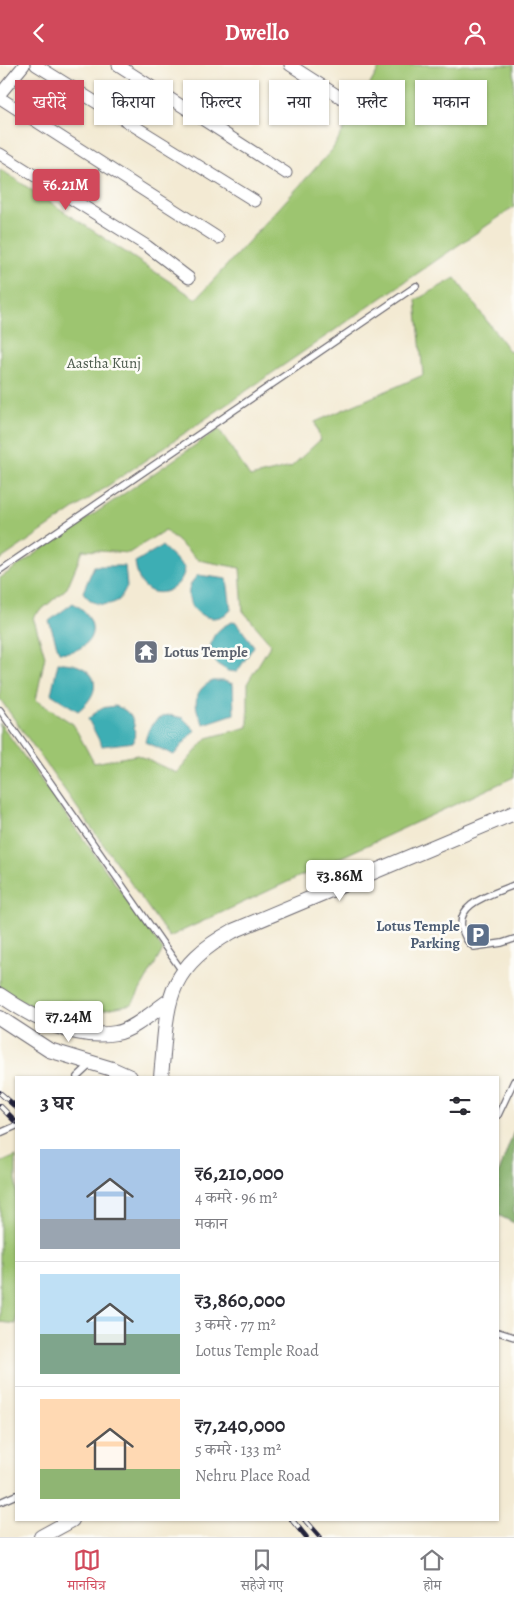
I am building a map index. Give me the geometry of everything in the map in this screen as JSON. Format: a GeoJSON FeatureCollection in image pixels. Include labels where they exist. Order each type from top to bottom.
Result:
{"type":"FeatureCollection","features":[{"type":"Feature","properties":{"kind":"street"},"geometry":{"type":"LineString","coordinates":[[24,65],[0,96],[218,238]]}},
{"type":"Feature","properties":{"kind":"street"},"geometry":{"type":"LineString","coordinates":[[36,65],[255,201]]}},
{"type":"Feature","properties":{"kind":"street"},"geometry":{"type":"LineString","coordinates":[[118,65],[286,173]]}},
{"type":"Feature","properties":{"kind":"street"},"geometry":{"type":"LineString","coordinates":[[290,65],[339,96]]}},
{"type":"Feature","properties":{"kind":"street"},"geometry":{"type":"LineString","coordinates":[[0,154],[147,246],[189,278]]}},
{"type":"Feature","properties":{"kind":"street"},"geometry":{"type":"LineString","coordinates":[[160,1076],[168,1001],[174,985],[183,972],[210,943],[233,931],[514,813]]}},
{"type":"Feature","properties":{"kind":"street"},"geometry":{"type":"LineString","coordinates":[[0,995],[24,1011],[48,1023],[70,1030],[104,1033],[116,1033],[125,1030],[168,1001]]}},
{"type":"Feature","properties":{"kind":"street"},"geometry":{"type":"LineString","coordinates":[[0,1018],[49,1051],[92,1063],[127,1076]]}},
{"type":"Feature","properties":{"kind":"street"},"geometry":{"type":"LineString","coordinates":[[41,1537],[70,1521]]}},
{"type":"Feature","properties":{"kind":"lane"},"geometry":{"type":"LineString","coordinates":[[0,570],[416,286]]}},
{"type":"Feature","properties":{"kind":"lane"},"geometry":{"type":"LineString","coordinates":[[0,710],[183,972]]}},
{"type":"Feature","properties":{"kind":"lane"},"geometry":{"type":"LineString","coordinates":[[514,885],[469,905],[462,914],[460,924],[467,942],[474,947],[502,943],[514,939]]}},
{"type":"Feature","properties":{"kind":"lane"},"geometry":{"type":"LineString","coordinates":[[78,1076],[92,1063]]}},
{"type":"Feature","properties":{"kind":"lane"},"geometry":{"type":"LineString","coordinates":[[499,1113],[514,1081]]}},
{"type":"Feature","properties":{"kind":"lane"},"geometry":{"type":"LineString","coordinates":[[0,1133],[15,1126]]}},
{"type":"Feature","properties":{"kind":"lane"},"geometry":{"type":"LineString","coordinates":[[499,1332],[514,1337]]}},
{"type":"Feature","properties":{"kind":"lane"},"geometry":{"type":"LineString","coordinates":[[0,1502],[15,1495]]}},
{"type":"Feature","properties":{"kind":"green space","name":"Aastha Kunj"},"geometry":{"type":"Polygon","coordinates":[[[381,65],[514,65],[514,207],[0,560],[0,169],[196,299],[332,150],[346,125],[405,125],[405,80],[372,80],[381,65]]]}},
{"type":"Feature","properties":{"kind":"green space"},"geometry":{"type":"Polygon","coordinates":[[[455,278],[510,352],[514,350],[514,777],[169,937],[0,699],[0,578],[219,429],[250,477],[291,467],[320,440],[315,422],[423,375],[416,300],[455,278]],[[165,530],[129,553],[83,550],[67,588],[33,617],[45,656],[36,700],[73,724],[94,763],[137,755],[177,773],[207,738],[248,727],[248,682],[271,644],[243,611],[240,568],[198,560],[165,530]]]}},
{"type":"Feature","properties":{"kind":"green space"},"geometry":{"type":"Polygon","coordinates":[[[0,723],[163,950],[132,1004],[60,1018],[0,992],[0,723]]]}},
{"type":"Feature","properties":{"kind":"green space"},"geometry":{"type":"Polygon","coordinates":[[[514,1131],[514,1223],[499,1216],[499,1172],[514,1131]]]}},
{"type":"Feature","properties":{"kind":"green space"},"geometry":{"type":"Polygon","coordinates":[[[15,1156],[15,1324],[0,1322],[0,1163],[15,1156]]]}},
{"type":"Feature","properties":{"kind":"water"},"geometry":{"type":"Polygon","coordinates":[[[162,546],[185,568],[179,583],[173,588],[159,593],[146,588],[140,581],[135,562],[162,546]]]}},
{"type":"Feature","properties":{"kind":"water"},"geometry":{"type":"Polygon","coordinates":[[[94,566],[125,566],[127,587],[119,600],[109,604],[99,604],[90,600],[83,592],[94,566]]]}},
{"type":"Feature","properties":{"kind":"water"},"geometry":{"type":"Polygon","coordinates":[[[198,575],[227,579],[231,610],[221,616],[212,618],[203,616],[195,610],[190,603],[189,594],[191,584],[198,575]]]}},
{"type":"Feature","properties":{"kind":"water"},"geometry":{"type":"Polygon","coordinates":[[[73,603],[87,614],[92,624],[90,638],[81,648],[74,651],[59,652],[49,621],[73,603]]]}},
{"type":"Feature","properties":{"kind":"water"},"geometry":{"type":"Polygon","coordinates":[[[235,621],[254,646],[237,672],[228,671],[217,664],[211,650],[211,644],[216,633],[221,628],[235,621]]]}},
{"type":"Feature","properties":{"kind":"water"},"geometry":{"type":"Polygon","coordinates":[[[58,663],[80,667],[88,671],[93,678],[95,685],[93,693],[78,711],[51,694],[58,663]]]}},
{"type":"Feature","properties":{"kind":"water"},"geometry":{"type":"Polygon","coordinates":[[[213,681],[224,681],[233,684],[234,714],[204,724],[196,705],[198,694],[206,684],[213,681]]]}},
{"type":"Feature","properties":{"kind":"water"},"geometry":{"type":"Polygon","coordinates":[[[115,706],[130,715],[135,730],[134,742],[102,746],[88,719],[101,708],[115,706]]]}},
{"type":"Feature","properties":{"kind":"water"},"geometry":{"type":"Polygon","coordinates":[[[169,715],[183,718],[195,730],[174,755],[145,742],[152,724],[163,716],[169,715]]]}},
{"type":"Feature","properties":{"kind":"railway"},"geometry":{"type":"LineString","coordinates":[[0,1093],[15,1106]]}},
{"type":"Feature","properties":{"kind":"railway"},"geometry":{"type":"LineString","coordinates":[[0,1106],[15,1121]]}},
{"type":"Feature","properties":{"kind":"railway"},"geometry":{"type":"LineString","coordinates":[[293,1521],[306,1537]]}},
{"type":"Feature","properties":{"kind":"railway"},"geometry":{"type":"LineString","coordinates":[[306,1521],[320,1537]]}},
{"type":"Feature","properties":{"kind":"place","name":"Lotus Temple"},"geometry":{"type":"Point","coordinates":[146,652]}},
{"type":"Feature","properties":{"kind":"place","name":"Lotus Temple Parking"},"geometry":{"type":"Point","coordinates":[478,935]}}]}
